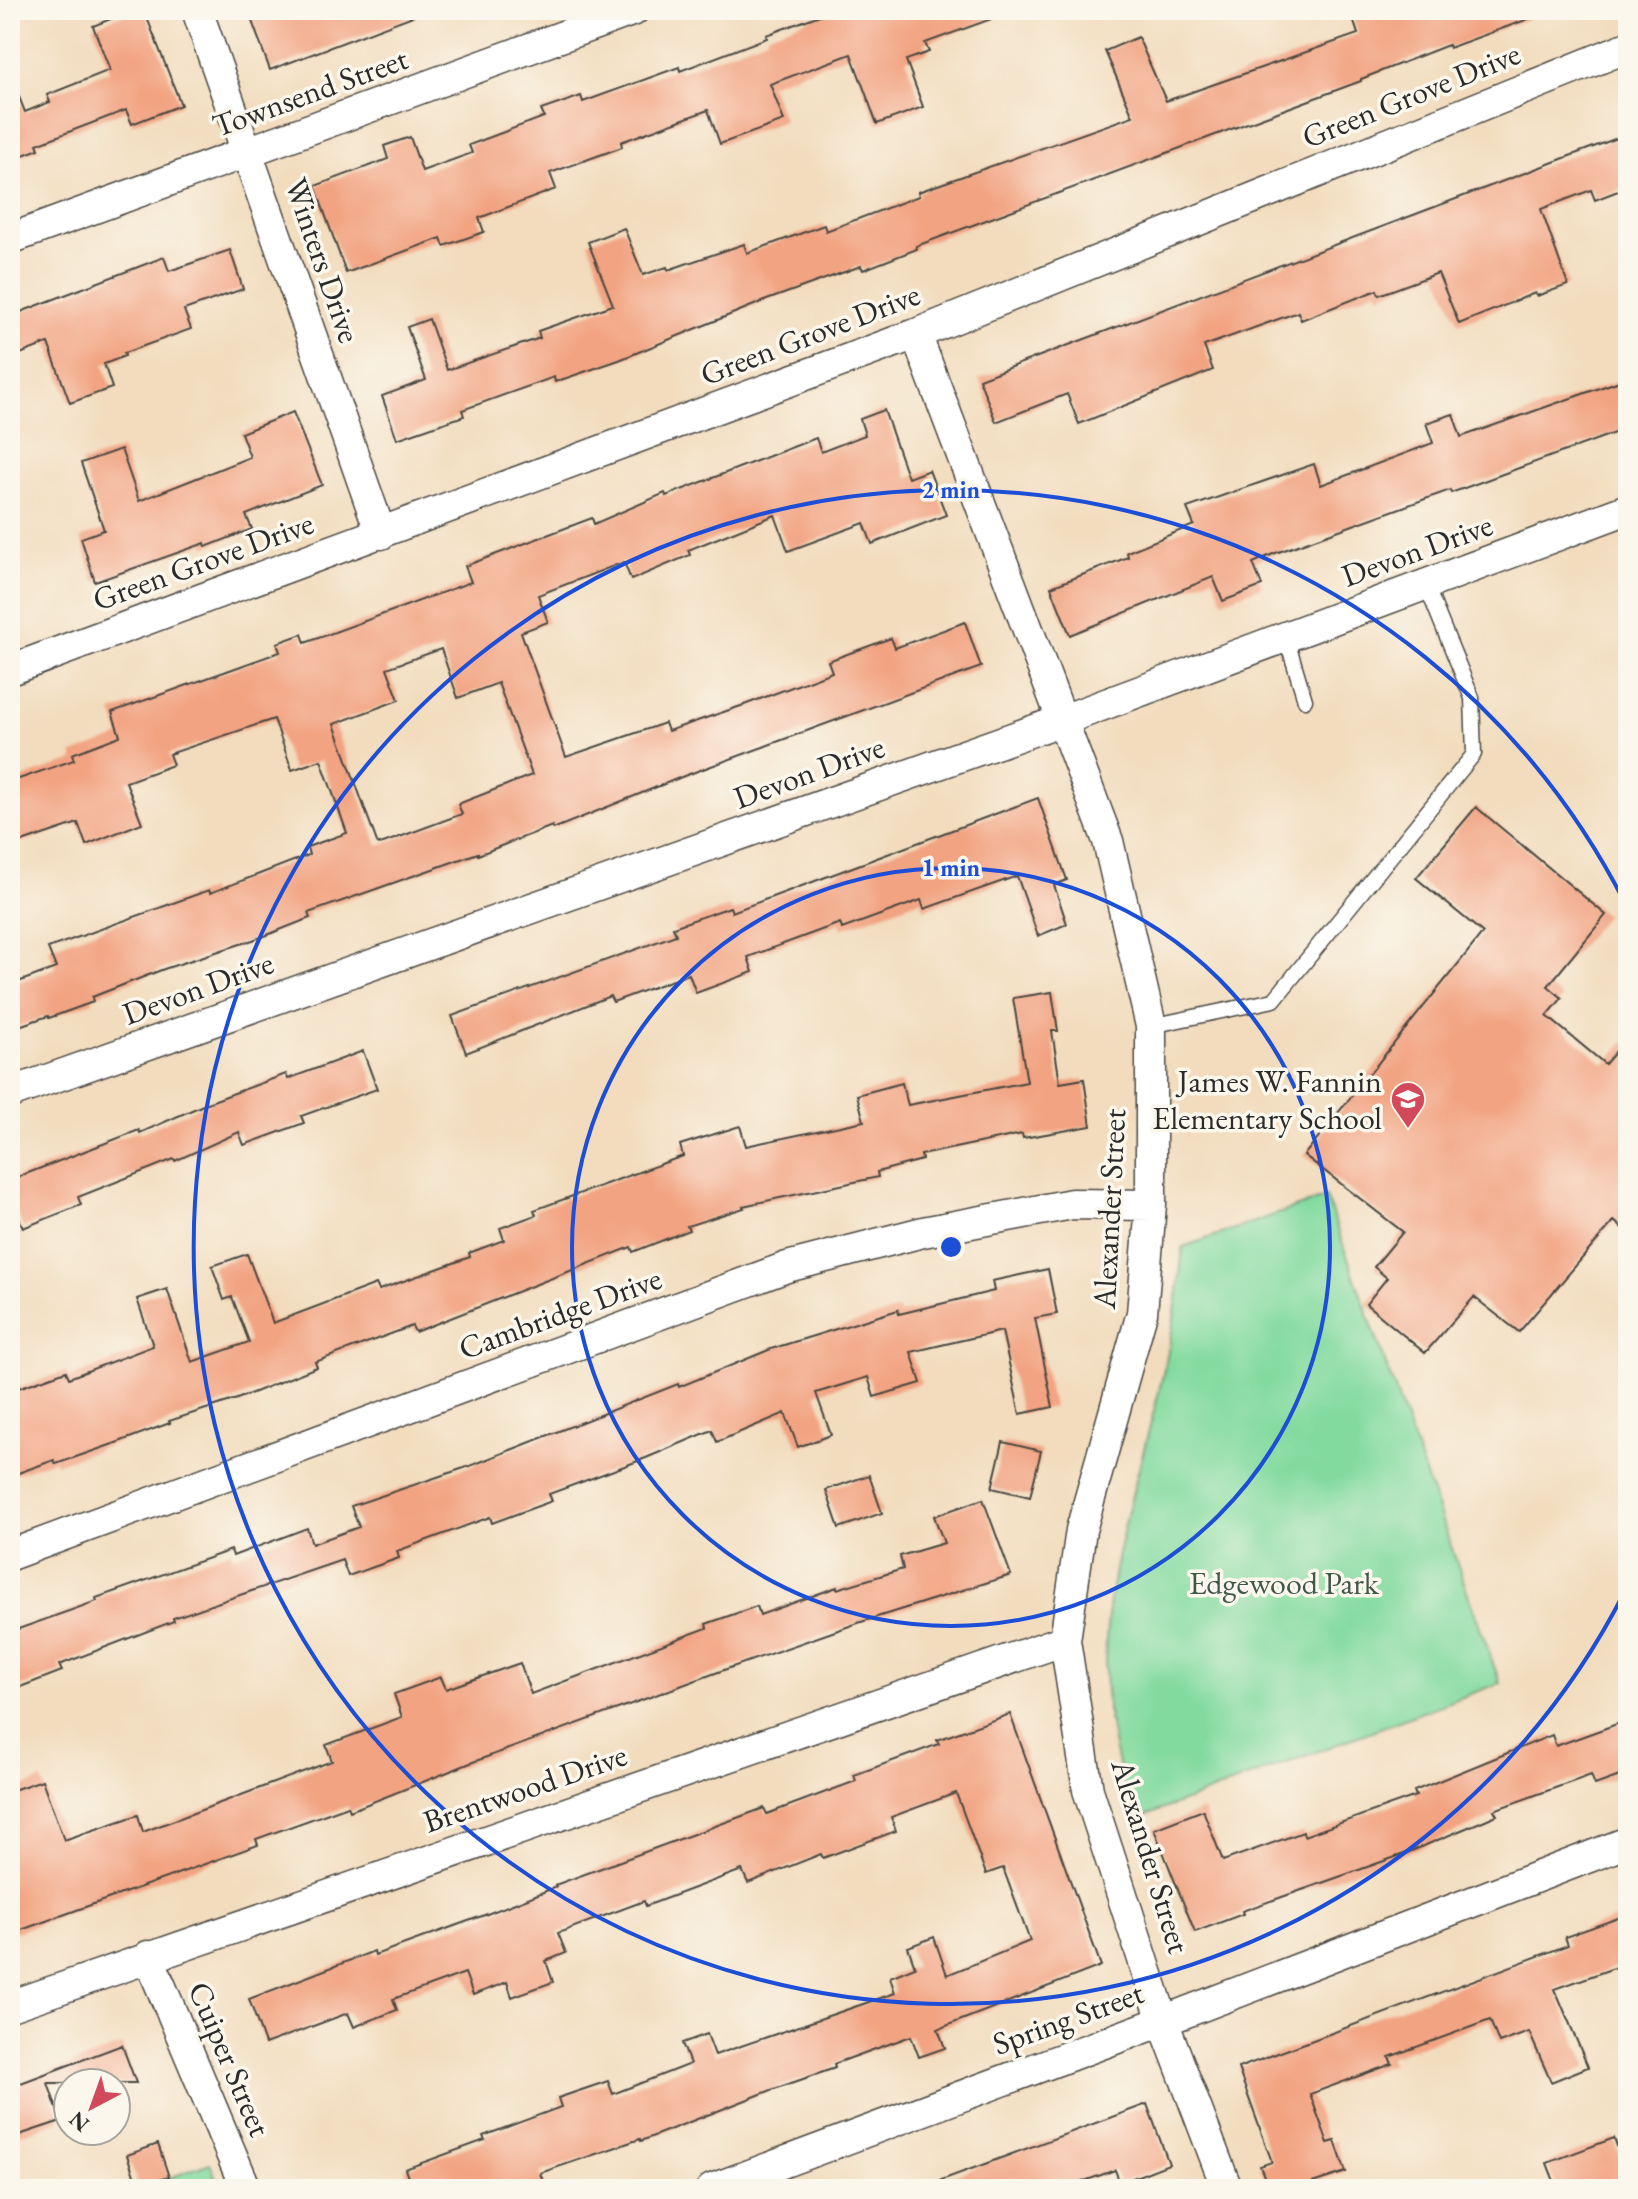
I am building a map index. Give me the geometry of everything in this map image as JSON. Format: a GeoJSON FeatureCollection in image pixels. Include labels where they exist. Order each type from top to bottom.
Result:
{"type":"FeatureCollection","features":[{"type":"Feature","properties":{"kind":"street","name":"Winters Drive"},"geometry":{"type":"LineString","coordinates":[[197,10],[381,534]]}},
{"type":"Feature","properties":{"kind":"street","name":"Townsend Street"},"geometry":{"type":"LineString","coordinates":[[10,239],[634,10]]}},
{"type":"Feature","properties":{"kind":"street","name":"Green Grove Drive"},"geometry":{"type":"LineString","coordinates":[[10,670],[916,334],[1628,47]]}},
{"type":"Feature","properties":{"kind":"street","name":"Alexander Street"},"geometry":{"type":"LineString","coordinates":[[916,334],[1108,841],[1151,1026],[1151,1205],[1142,1313],[1081,1530],[1065,1640],[1088,1790],[1163,2021],[1227,2189]]}},
{"type":"Feature","properties":{"kind":"street","name":"Devon Drive"},"geometry":{"type":"LineString","coordinates":[[10,1093],[1063,720],[1628,509]]}},
{"type":"Feature","properties":{"kind":"street","name":"Cambridge Drive"},"geometry":{"type":"LineString","coordinates":[[10,1555],[787,1267],[923,1232],[1072,1204],[1151,1205]]}},
{"type":"Feature","properties":{"kind":"street","name":"Brentwood Drive"},"geometry":{"type":"LineString","coordinates":[[10,2006],[1065,1640]]}},
{"type":"Feature","properties":{"kind":"street","name":"Spring Street"},"geometry":{"type":"LineString","coordinates":[[712,2189],[1163,2021],[1628,1842]]}},
{"type":"Feature","properties":{"kind":"street","name":"Cuiper Street"},"geometry":{"type":"LineString","coordinates":[[148,1956],[246,2189]]}},
{"type":"Feature","properties":{"kind":"lane"},"geometry":{"type":"LineString","coordinates":[[1151,1026],[1274,1000],[1474,754],[1472,698],[1426,585]]}},
{"type":"Feature","properties":{"kind":"lane"},"geometry":{"type":"LineString","coordinates":[[1286,637],[1305,700]]}},
{"type":"Feature","properties":{"kind":"green space","name":"Edgewood Park"},"geometry":{"type":"Polygon","coordinates":[[[1326,1197],[1500,1683],[1132,1821],[1107,1706],[1107,1628],[1126,1518],[1170,1342],[1183,1247],[1326,1197]]]}},
{"type":"Feature","properties":{"kind":"green space"},"geometry":{"type":"Polygon","coordinates":[[[210,2163],[220,2189],[139,2189],[210,2163]]]}},
{"type":"Feature","properties":{"kind":"building"},"geometry":{"type":"Polygon","coordinates":[[[133,10],[144,10],[181,105],[132,124],[126,110],[37,144],[39,149],[10,160],[10,80],[25,112],[50,102],[47,95],[110,70],[93,26],[133,10]]]}},
{"type":"Feature","properties":{"kind":"building"},"geometry":{"type":"Polygon","coordinates":[[[248,10],[420,10],[421,13],[270,70],[248,10]]]}},
{"type":"Feature","properties":{"kind":"building"},"geometry":{"type":"Polygon","coordinates":[[[833,10],[1007,10],[1008,13],[925,43],[929,52],[906,60],[923,107],[877,124],[851,54],[770,84],[784,121],[720,144],[708,110],[621,142],[622,147],[550,173],[556,189],[479,218],[484,232],[444,246],[441,238],[346,273],[315,186],[388,159],[384,146],[410,137],[422,171],[472,153],[469,145],[544,117],[541,110],[581,96],[583,102],[679,67],[680,71],[833,10]]]}},
{"type":"Feature","properties":{"kind":"building"},"geometry":{"type":"Polygon","coordinates":[[[1350,10],[1544,10],[1545,13],[1449,48],[1448,45],[1361,81],[916,246],[917,249],[863,270],[861,266],[764,301],[619,360],[555,382],[554,377],[462,410],[464,416],[397,439],[382,396],[426,380],[407,327],[429,319],[447,370],[540,338],[538,331],[613,305],[588,242],[624,228],[643,275],[667,267],[668,270],[744,244],[747,253],[824,225],[826,231],[919,196],[918,192],[1133,116],[1105,51],[1138,37],[1166,101],[1358,34],[1350,10]]]}},
{"type":"Feature","properties":{"kind":"building"},"geometry":{"type":"Polygon","coordinates":[[[1628,134],[1628,187],[1595,200],[1591,190],[1541,209],[1568,285],[1537,296],[1535,293],[1459,324],[1438,273],[1379,295],[1377,290],[1301,320],[1298,312],[1204,346],[1213,370],[1079,424],[1067,394],[996,422],[979,379],[1628,134]]]}},
{"type":"Feature","properties":{"kind":"building"},"geometry":{"type":"Polygon","coordinates":[[[230,250],[243,289],[184,310],[191,329],[124,353],[125,356],[104,364],[112,388],[70,403],[48,343],[10,358],[10,316],[164,257],[169,271],[230,250]]]}},
{"type":"Feature","properties":{"kind":"building"},"geometry":{"type":"Polygon","coordinates":[[[1628,378],[1628,428],[1273,554],[1253,563],[1262,586],[1223,601],[1213,577],[1070,635],[1051,587],[1128,557],[1127,552],[1194,525],[1187,508],[1314,464],[1321,485],[1433,443],[1426,423],[1453,414],[1461,437],[1628,378]]]}},
{"type":"Feature","properties":{"kind":"building"},"geometry":{"type":"Polygon","coordinates":[[[884,410],[908,478],[929,470],[946,515],[872,544],[864,523],[788,551],[775,515],[688,550],[690,555],[631,580],[624,562],[538,595],[548,622],[521,632],[566,757],[665,723],[668,731],[744,705],[832,672],[828,661],[891,638],[895,648],[965,622],[981,667],[684,776],[553,829],[552,826],[478,855],[308,913],[310,918],[262,937],[164,969],[92,997],[93,1002],[10,1029],[10,985],[56,968],[48,948],[209,890],[210,893],[309,855],[307,847],[347,833],[321,760],[292,770],[274,719],[169,754],[173,765],[126,782],[142,823],[86,845],[78,823],[10,846],[10,782],[74,760],[72,754],[120,736],[112,712],[280,652],[277,643],[302,634],[305,643],[471,582],[465,566],[592,518],[594,524],[665,493],[666,496],[816,438],[821,452],[865,435],[860,419],[884,410]],[[441,649],[387,668],[399,700],[334,724],[378,845],[462,814],[458,804],[532,775],[498,683],[458,698],[441,649]]]}},
{"type":"Feature","properties":{"kind":"building"},"geometry":{"type":"Polygon","coordinates":[[[293,412],[322,485],[246,515],[252,529],[95,582],[81,538],[104,530],[81,463],[121,449],[139,501],[250,457],[241,433],[293,412]]]}},
{"type":"Feature","properties":{"kind":"building"},"geometry":{"type":"Polygon","coordinates":[[[1038,798],[1067,880],[1054,885],[1067,924],[1038,936],[1017,876],[924,909],[921,900],[842,929],[840,923],[748,957],[753,972],[696,993],[689,974],[613,1002],[610,996],[466,1053],[452,1016],[676,935],[673,927],[730,907],[732,912],[1038,798]]]}},
{"type":"Feature","properties":{"kind":"building"},"geometry":{"type":"Polygon","coordinates":[[[1476,807],[1606,915],[1548,986],[1562,998],[1547,1016],[1605,1064],[1628,1037],[1628,1233],[1614,1221],[1519,1332],[1474,1297],[1425,1353],[1366,1304],[1387,1278],[1374,1267],[1403,1232],[1304,1155],[1483,933],[1416,878],[1476,807]]]}},
{"type":"Feature","properties":{"kind":"building"},"geometry":{"type":"Polygon","coordinates":[[[1052,992],[1058,1031],[1052,1031],[1060,1083],[1084,1079],[1091,1126],[1023,1138],[1022,1134],[921,1155],[922,1160],[877,1172],[878,1177],[743,1206],[687,1226],[689,1230],[633,1252],[631,1247],[415,1332],[412,1326],[315,1362],[317,1367],[237,1399],[56,1464],[54,1460],[10,1476],[10,1391],[66,1371],[69,1378],[153,1346],[137,1299],[167,1289],[192,1362],[249,1342],[232,1297],[224,1300],[212,1266],[247,1254],[273,1323],[376,1284],[379,1290],[470,1257],[469,1253],[504,1240],[500,1228],[536,1215],[534,1210],[683,1156],[680,1145],[740,1126],[746,1146],[864,1121],[857,1095],[902,1083],[908,1105],[1027,1082],[1013,998],[1052,992]]]}},
{"type":"Feature","properties":{"kind":"building"},"geometry":{"type":"Polygon","coordinates":[[[363,1051],[377,1089],[301,1116],[304,1123],[244,1145],[239,1132],[175,1161],[78,1197],[81,1205],[23,1228],[10,1196],[10,1180],[139,1130],[140,1133],[210,1102],[286,1074],[288,1079],[363,1051]]]}},
{"type":"Feature","properties":{"kind":"building"},"geometry":{"type":"Polygon","coordinates":[[[1048,1269],[1057,1314],[1035,1318],[1053,1407],[1020,1414],[1002,1331],[911,1352],[921,1383],[874,1397],[868,1377],[816,1393],[831,1435],[798,1447],[785,1413],[717,1442],[712,1430],[549,1494],[552,1501],[492,1523],[490,1517],[397,1551],[399,1558],[348,1576],[342,1560],[173,1618],[174,1621],[59,1665],[62,1671],[10,1691],[10,1632],[231,1550],[233,1556],[307,1528],[312,1544],[359,1527],[351,1506],[470,1466],[771,1349],[898,1310],[899,1314],[994,1291],[992,1281],[1048,1269]]]}},
{"type":"Feature","properties":{"kind":"building"},"geometry":{"type":"Polygon","coordinates":[[[1003,1442],[1041,1451],[1030,1497],[992,1488],[1003,1442]]]}},
{"type":"Feature","properties":{"kind":"building"},"geometry":{"type":"Polygon","coordinates":[[[869,1475],[882,1513],[839,1528],[826,1490],[869,1475]]]}},
{"type":"Feature","properties":{"kind":"building"},"geometry":{"type":"Polygon","coordinates":[[[983,1499],[1011,1575],[861,1622],[721,1671],[473,1762],[350,1811],[348,1806],[256,1839],[258,1845],[10,1934],[10,1791],[42,1780],[64,1840],[138,1815],[143,1832],[332,1761],[326,1745],[402,1717],[394,1694],[441,1677],[446,1689],[520,1663],[531,1694],[757,1606],[760,1615],[837,1587],[903,1569],[900,1556],[944,1543],[934,1516],[983,1499]]]}},
{"type":"Feature","properties":{"kind":"building"},"geometry":{"type":"Polygon","coordinates":[[[1010,1714],[1101,1966],[938,2029],[945,2048],[919,2057],[911,2036],[641,2141],[540,2173],[546,2189],[412,2189],[405,2169],[485,2140],[483,2136],[561,2107],[558,2098],[608,2081],[613,2094],[690,2064],[682,2043],[707,2034],[715,2055],[895,1993],[890,1977],[915,1967],[908,1947],[934,1937],[947,1975],[1030,1941],[1003,1868],[986,1874],[956,1793],[891,1817],[896,1831],[823,1858],[821,1854],[748,1883],[742,1870],[646,1906],[644,1901],[558,1933],[566,1953],[546,1961],[553,1982],[512,1997],[507,1982],[473,1995],[465,1973],[393,1999],[397,2010],[354,2027],[348,2013],[265,2044],[249,1999],[374,1951],[375,1955],[482,1916],[555,1885],[764,1808],[767,1814],[856,1781],[854,1775],[1010,1714]]]}},
{"type":"Feature","properties":{"kind":"building"},"geometry":{"type":"Polygon","coordinates":[[[1628,1720],[1628,1773],[1595,1785],[1591,1775],[1494,1810],[1497,1815],[1407,1853],[1242,1911],[1243,1914],[1195,1932],[1154,1829],[1203,1810],[1223,1861],[1416,1796],[1414,1791],[1552,1735],[1556,1746],[1628,1720]]]}},
{"type":"Feature","properties":{"kind":"building"},"geometry":{"type":"Polygon","coordinates":[[[1621,1917],[1628,1937],[1628,1963],[1555,1989],[1588,2067],[1551,2082],[1529,2032],[1499,2043],[1490,2020],[1389,2057],[1392,2064],[1310,2094],[1328,2143],[1335,2141],[1346,2172],[1294,2189],[1269,2189],[1260,2166],[1272,2162],[1238,2068],[1568,1945],[1565,1937],[1621,1917]]]}},
{"type":"Feature","properties":{"kind":"building"},"geometry":{"type":"Polygon","coordinates":[[[122,2045],[130,2067],[63,2067],[122,2045]]]}},
{"type":"Feature","properties":{"kind":"building"},"geometry":{"type":"Polygon","coordinates":[[[52,2071],[52,2083],[48,2083],[52,2095],[52,2124],[10,2138],[10,2087],[52,2071]]]}},
{"type":"Feature","properties":{"kind":"building"},"geometry":{"type":"Polygon","coordinates":[[[1147,2104],[1169,2164],[1120,2183],[1115,2170],[1062,2189],[926,2189],[925,2186],[1147,2104]]]}},
{"type":"Feature","properties":{"kind":"building"},"geometry":{"type":"Polygon","coordinates":[[[1614,2138],[1628,2177],[1628,2189],[1582,2189],[1579,2182],[1557,2189],[1547,2163],[1614,2138]]]}},
{"type":"Feature","properties":{"kind":"building"},"geometry":{"type":"Polygon","coordinates":[[[158,2144],[169,2177],[138,2187],[127,2155],[158,2144]]]}},
{"type":"Feature","properties":{"kind":"place","name":"James W. Fannin Elementary School"},"geometry":{"type":"Point","coordinates":[1408,1130]}}]}
